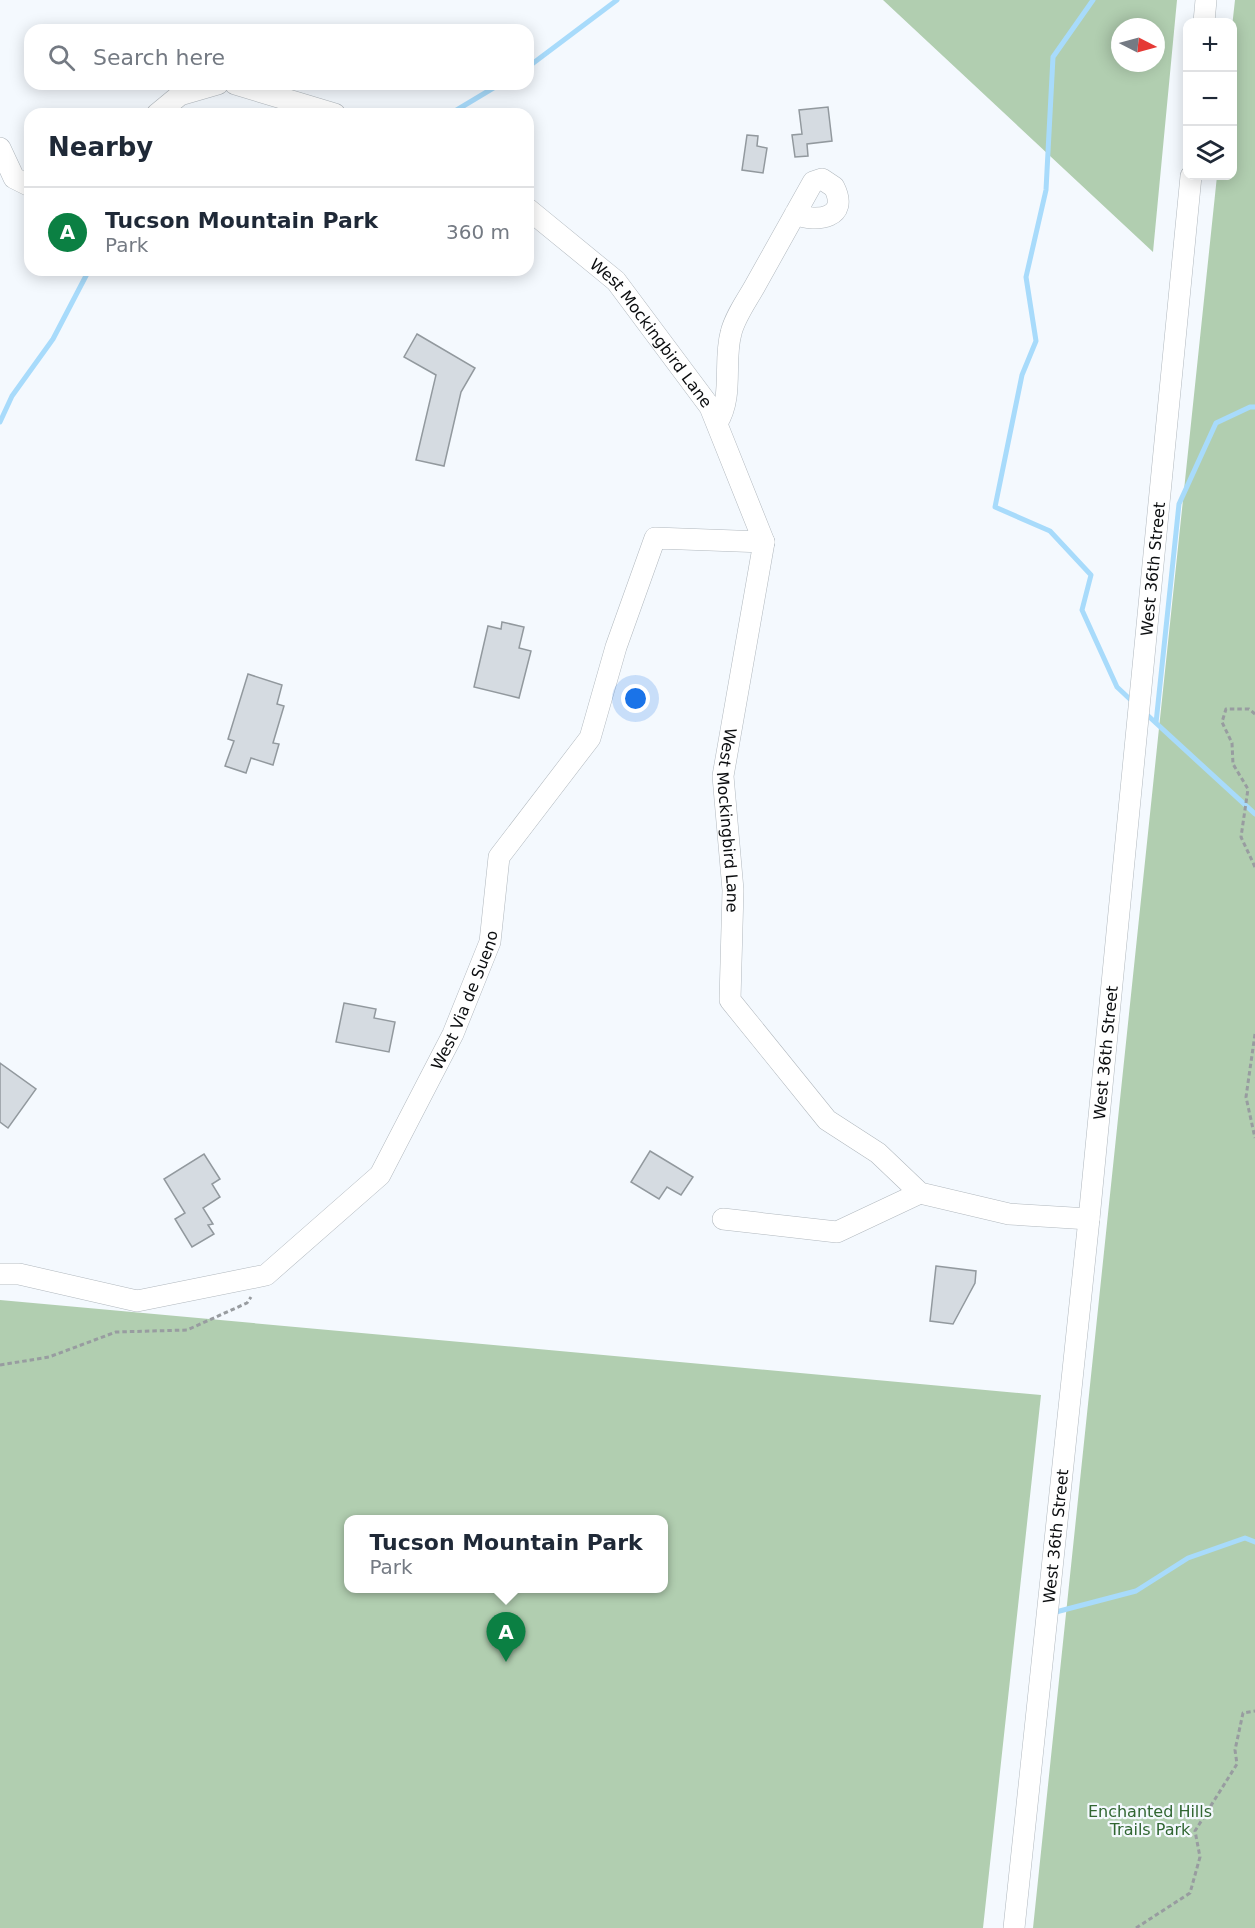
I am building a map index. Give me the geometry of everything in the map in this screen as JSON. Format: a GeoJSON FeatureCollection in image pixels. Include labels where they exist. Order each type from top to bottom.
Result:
{"type":"FeatureCollection","features":[{"type":"Feature","properties":{"kind":"street"},"geometry":{"type":"LineString","coordinates":[[1204,18],[1206,0]]}},
{"type":"Feature","properties":{"kind":"street"},"geometry":{"type":"LineString","coordinates":[[164,108],[180,95],[197,90]]}},
{"type":"Feature","properties":{"kind":"street"},"geometry":{"type":"LineString","coordinates":[[255,90],[314,108]]}},
{"type":"Feature","properties":{"kind":"street"},"geometry":{"type":"LineString","coordinates":[[0,148],[14,178],[24,183]]}},
{"type":"Feature","properties":{"kind":"street","name":"West 36th Street"},"geometry":{"type":"LineString","coordinates":[[1014,1928],[1089,1219],[1191,180]]}},
{"type":"Feature","properties":{"kind":"street","name":"West Mockingbird Lane"},"geometry":{"type":"LineString","coordinates":[[534,214],[616,281],[710,407],[764,542],[723,776],[733,890],[730,1000],[826,1120],[878,1153],[920,1193]]}},
{"type":"Feature","properties":{"kind":"street"},"geometry":{"type":"LineString","coordinates":[[717,423],[724,407],[732,328],[795,214]]}},
{"type":"Feature","properties":{"kind":"street","name":"West Via de Sueno"},"geometry":{"type":"LineString","coordinates":[[0,1274],[20,1274],[137,1301],[266,1275],[380,1175],[453,1034],[490,942],[498,857],[590,738],[616,647],[655,538],[764,542]]}},
{"type":"Feature","properties":{"kind":"street"},"geometry":{"type":"LineString","coordinates":[[723,1219],[837,1232],[920,1193],[1009,1214],[1089,1219]]}},
{"type":"Feature","properties":{"kind":"path"},"geometry":{"type":"LineString","coordinates":[[1255,714],[1249,709],[1226,709],[1222,722],[1232,744],[1233,764],[1248,789],[1241,837],[1255,867]]}},
{"type":"Feature","properties":{"kind":"path"},"geometry":{"type":"LineString","coordinates":[[1255,1034],[1246,1097],[1255,1138]]}},
{"type":"Feature","properties":{"kind":"path"},"geometry":{"type":"LineString","coordinates":[[0,1365],[48,1357],[116,1332],[187,1330],[247,1303],[270,1272]]}},
{"type":"Feature","properties":{"kind":"path"},"geometry":{"type":"LineString","coordinates":[[1136,1928],[1190,1893],[1200,1857],[1195,1831],[1236,1764],[1235,1750],[1243,1713],[1255,1711]]}},
{"type":"Feature","properties":{"kind":"green space"},"geometry":{"type":"Polygon","coordinates":[[[883,0],[1177,0],[1153,252],[883,0]]]}},
{"type":"Feature","properties":{"kind":"green space","name":"Enchanted Hills Trails Park"},"geometry":{"type":"Polygon","coordinates":[[[1235,0],[1255,0],[1255,1928],[1033,1928],[1217,180],[1237,180],[1237,18],[1233,18],[1235,0]]]}},
{"type":"Feature","properties":{"kind":"green space"},"geometry":{"type":"Polygon","coordinates":[[[0,1300],[1041,1395],[983,1928],[0,1928],[0,1300]]]}},
{"type":"Feature","properties":{"kind":"building"},"geometry":{"type":"Polygon","coordinates":[[[828,107],[832,141],[807,144],[808,156],[795,157],[792,135],[802,134],[799,110],[828,107]]]}},
{"type":"Feature","properties":{"kind":"building"},"geometry":{"type":"Polygon","coordinates":[[[747,135],[758,136],[757,146],[767,148],[763,173],[742,170],[747,135]]]}},
{"type":"Feature","properties":{"kind":"building"},"geometry":{"type":"Polygon","coordinates":[[[417,334],[475,368],[461,392],[444,466],[416,460],[436,375],[404,357],[417,334]]]}},
{"type":"Feature","properties":{"kind":"building"},"geometry":{"type":"Polygon","coordinates":[[[502,622],[524,627],[519,648],[531,651],[519,698],[474,687],[488,626],[501,629],[502,622]]]}},
{"type":"Feature","properties":{"kind":"building"},"geometry":{"type":"Polygon","coordinates":[[[248,674],[282,685],[277,704],[284,706],[273,743],[279,744],[273,765],[251,758],[246,773],[225,766],[234,741],[228,739],[248,674]]]}},
{"type":"Feature","properties":{"kind":"building"},"geometry":{"type":"Polygon","coordinates":[[[344,1003],[376,1009],[374,1018],[395,1022],[389,1052],[336,1042],[344,1003]]]}},
{"type":"Feature","properties":{"kind":"building"},"geometry":{"type":"Polygon","coordinates":[[[0,1063],[36,1089],[8,1128],[0,1122],[0,1063]]]}},
{"type":"Feature","properties":{"kind":"building"},"geometry":{"type":"Polygon","coordinates":[[[650,1151],[693,1177],[681,1195],[667,1187],[659,1199],[631,1182],[650,1151]]]}},
{"type":"Feature","properties":{"kind":"building"},"geometry":{"type":"Polygon","coordinates":[[[204,1154],[220,1179],[212,1184],[220,1197],[203,1208],[213,1224],[208,1225],[214,1234],[192,1247],[175,1219],[185,1213],[164,1179],[204,1154]]]}},
{"type":"Feature","properties":{"kind":"building"},"geometry":{"type":"Polygon","coordinates":[[[936,1266],[976,1271],[975,1283],[953,1324],[930,1321],[936,1266]]]}},
{"type":"Feature","properties":{"kind":"waterway"},"geometry":{"type":"LineString","coordinates":[[534,62],[617,0]]}},
{"type":"Feature","properties":{"kind":"waterway"},"geometry":{"type":"LineString","coordinates":[[1093,0],[1053,57],[1046,190],[1026,277],[1036,341],[1022,375],[995,507],[1050,531],[1091,575],[1082,610],[1117,687],[1133,702]]}},
{"type":"Feature","properties":{"kind":"waterway"},"geometry":{"type":"LineString","coordinates":[[460,108],[490,90]]}},
{"type":"Feature","properties":{"kind":"waterway"},"geometry":{"type":"LineString","coordinates":[[0,422],[12,396],[53,339],[86,276]]}},
{"type":"Feature","properties":{"kind":"waterway"},"geometry":{"type":"LineString","coordinates":[[1156,723],[1179,504],[1216,423],[1250,407],[1255,407]]}},
{"type":"Feature","properties":{"kind":"waterway"},"geometry":{"type":"LineString","coordinates":[[1144,712],[1255,814]]}},
{"type":"Feature","properties":{"kind":"waterway"},"geometry":{"type":"LineString","coordinates":[[1052,1613],[1136,1591],[1188,1558],[1245,1538],[1255,1542]]}},
{"type":"Feature","properties":{"kind":"place","name":"Tucson Mountain Park"},"geometry":{"type":"Point","coordinates":[506,1662]}}]}
